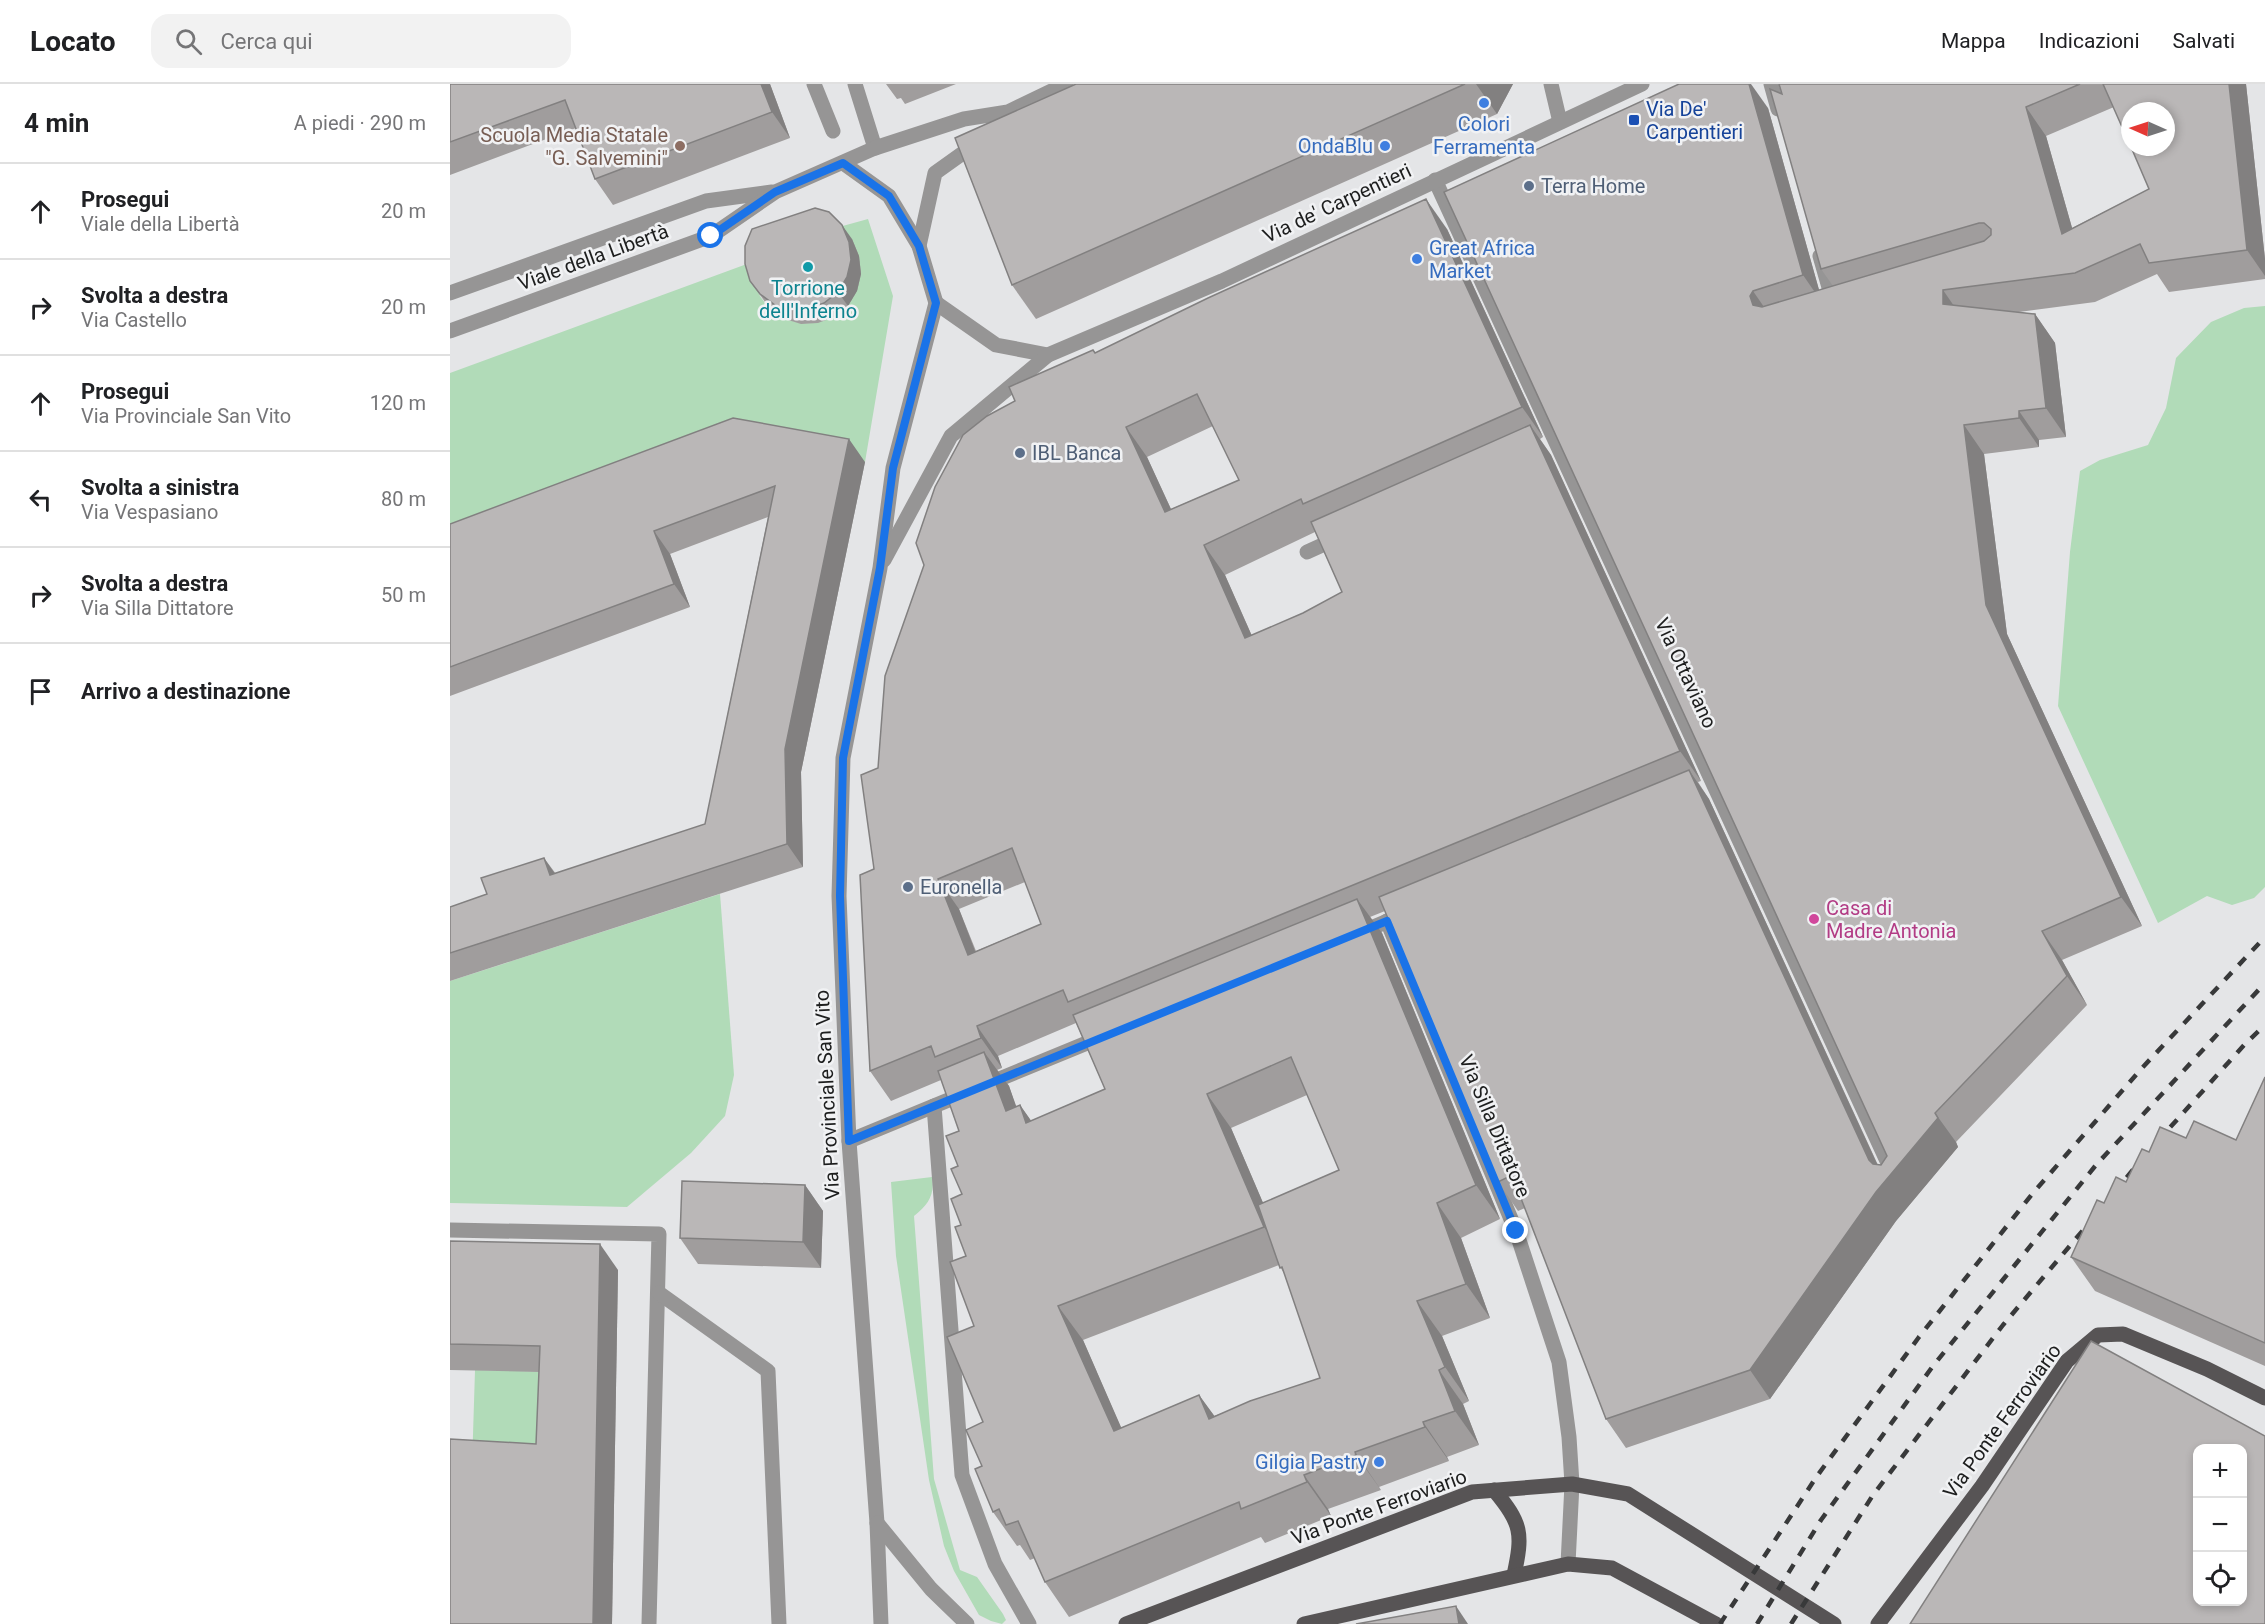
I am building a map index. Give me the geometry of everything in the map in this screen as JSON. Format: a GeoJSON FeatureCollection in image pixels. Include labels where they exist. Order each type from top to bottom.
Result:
{"type":"FeatureCollection","features":[{"type":"Feature","properties":{"kind":"main road","name":"Via Ponte Ferroviario"},"geometry":{"type":"LineString","coordinates":[[1878,1624],[1982,1486],[2067,1361],[2098,1335],[2124,1334],[2207,1369],[2265,1398]]}},
{"type":"Feature","properties":{"kind":"main road","name":"Via Ponte Ferroviario"},"geometry":{"type":"LineString","coordinates":[[1126,1624],[1472,1492],[1572,1484],[1628,1494],[1832,1622]]}},
{"type":"Feature","properties":{"kind":"main road"},"geometry":{"type":"LineString","coordinates":[[1494,1491],[1512,1511],[1520,1530],[1520,1548],[1514,1575]]}},
{"type":"Feature","properties":{"kind":"main road"},"geometry":{"type":"LineString","coordinates":[[1304,1624],[1568,1564],[1612,1568],[1716,1624]]}},
{"type":"Feature","properties":{"kind":"street"},"geometry":{"type":"LineString","coordinates":[[814,84],[832,131]]}},
{"type":"Feature","properties":{"kind":"street"},"geometry":{"type":"LineString","coordinates":[[855,84],[875,148]]}},
{"type":"Feature","properties":{"kind":"street"},"geometry":{"type":"LineString","coordinates":[[919,246],[935,173],[992,131],[1008,112],[1066,84]]}},
{"type":"Feature","properties":{"kind":"street"},"geometry":{"type":"LineString","coordinates":[[1551,84],[1560,122]]}},
{"type":"Feature","properties":{"kind":"street","name":"Via de' Carpentieri"},"geometry":{"type":"LineString","coordinates":[[1048,355],[1222,281],[1642,84]]}},
{"type":"Feature","properties":{"kind":"street"},"geometry":{"type":"LineString","coordinates":[[1771,84],[1781,118]]}},
{"type":"Feature","properties":{"kind":"street","name":"Viale della Libertà"},"geometry":{"type":"LineString","coordinates":[[450,331],[711,236],[775,192],[875,148],[964,119],[1008,112]]}},
{"type":"Feature","properties":{"kind":"street"},"geometry":{"type":"LineString","coordinates":[[843,163],[889,196],[919,246],[936,303],[996,345],[1048,355]]}},
{"type":"Feature","properties":{"kind":"street","name":"Via Ottaviano"},"geometry":{"type":"LineString","coordinates":[[1435,180],[1710,788],[1898,1185]]}},
{"type":"Feature","properties":{"kind":"street","name":"Viale della Libertà"},"geometry":{"type":"LineString","coordinates":[[450,293],[706,201],[775,192]]}},
{"type":"Feature","properties":{"kind":"street"},"geometry":{"type":"LineString","coordinates":[[1816,243],[1835,311]]}},
{"type":"Feature","properties":{"kind":"street","name":"Via Provinciale San Vito"},"geometry":{"type":"LineString","coordinates":[[881,1624],[877,1523],[849,1141],[840,896],[843,758],[880,568],[893,468],[936,303]]}},
{"type":"Feature","properties":{"kind":"street","name":"Via Provinciale San Vito"},"geometry":{"type":"LineString","coordinates":[[880,568],[951,436],[1048,355]]}},
{"type":"Feature","properties":{"kind":"street"},"geometry":{"type":"LineString","coordinates":[[1538,450],[1554,443]]}},
{"type":"Feature","properties":{"kind":"street"},"geometry":{"type":"LineString","coordinates":[[1307,552],[1349,533]]}},
{"type":"Feature","properties":{"kind":"street"},"geometry":{"type":"LineString","coordinates":[[1343,939],[1420,908]]}},
{"type":"Feature","properties":{"kind":"street","name":"Via Silla Dittatore"},"geometry":{"type":"LineString","coordinates":[[1387,921],[1516,1231],[1559,1362],[1569,1437],[1572,1484],[1568,1564]]}},
{"type":"Feature","properties":{"kind":"street"},"geometry":{"type":"LineString","coordinates":[[849,1141],[1122,1029]]}},
{"type":"Feature","properties":{"kind":"street"},"geometry":{"type":"LineString","coordinates":[[934,1106],[962,1475],[995,1564],[1029,1624]]}},
{"type":"Feature","properties":{"kind":"street"},"geometry":{"type":"LineString","coordinates":[[450,1230],[659,1234],[650,1624]]}},
{"type":"Feature","properties":{"kind":"street"},"geometry":{"type":"LineString","coordinates":[[658,1293],[768,1371],[779,1624]]}},
{"type":"Feature","properties":{"kind":"street"},"geometry":{"type":"LineString","coordinates":[[877,1523],[931,1589],[967,1624]]}},
{"type":"Feature","properties":{"kind":"green space"},"geometry":{"type":"Polygon","coordinates":[[[868,219],[893,296],[865,462],[450,553],[450,373],[755,261],[759,294],[770,308],[784,318],[794,321],[812,323],[821,321],[848,306],[839,227],[868,219]]]}},
{"type":"Feature","properties":{"kind":"green space"},"geometry":{"type":"Polygon","coordinates":[[[2265,306],[2265,887],[2254,898],[2232,905],[2207,896],[2158,923],[2058,706],[2070,552],[2080,471],[2100,460],[2148,445],[2166,408],[2176,358],[2211,322],[2244,308],[2265,306]]]}},
{"type":"Feature","properties":{"kind":"green space"},"geometry":{"type":"Polygon","coordinates":[[[720,894],[734,1075],[725,1116],[691,1153],[627,1207],[450,1203],[450,981],[720,894]]]}},
{"type":"Feature","properties":{"kind":"green space"},"geometry":{"type":"Polygon","coordinates":[[[932,1177],[929,1199],[914,1216],[934,1479],[960,1570],[977,1577],[1003,1614],[1006,1620],[1002,1624],[979,1615],[954,1571],[944,1546],[929,1480],[896,1256],[891,1182],[932,1177]]]}},
{"type":"Feature","properties":{"kind":"green space"},"geometry":{"type":"Polygon","coordinates":[[[475,1370],[558,1372],[554,1470],[472,1466],[475,1370]]]}},
{"type":"Feature","properties":{"kind":"building","name":"Scuola Media Statale \"G. Salvemini\""},"geometry":{"type":"Polygon","coordinates":[[[450,84],[761,84],[772,112],[595,179],[565,100],[450,142],[450,84]]]}},
{"type":"Feature","properties":{"kind":"building"},"geometry":{"type":"Polygon","coordinates":[[[1076,84],[1465,84],[1012,285],[955,138],[1076,84]]]}},
{"type":"Feature","properties":{"kind":"building"},"geometry":{"type":"Polygon","coordinates":[[[1679,84],[1749,84],[1803,275],[1753,291],[1750,296],[1753,305],[1762,307],[1984,241],[1991,235],[1991,229],[1984,223],[1979,223],[1821,269],[1770,89],[1782,94],[1779,84],[2080,84],[2026,107],[2062,234],[2149,189],[2135,156],[2175,156],[2175,102],[2121,102],[2121,125],[2103,84],[2229,84],[2247,250],[2149,263],[2140,244],[2075,273],[1943,290],[1943,304],[2035,314],[2046,408],[2019,411],[2019,418],[1964,425],[1986,605],[2121,897],[2042,931],[2067,976],[1935,1113],[1938,1118],[1876,1192],[1750,1370],[1606,1419],[1512,1175],[1498,1182],[1379,897],[1689,770],[1869,1160],[1873,1164],[1881,1165],[1887,1156],[1444,192],[1679,84]]]}},
{"type":"Feature","properties":{"kind":"building"},"geometry":{"type":"Polygon","coordinates":[[[1426,199],[1522,407],[1303,504],[1301,499],[1204,545],[1245,638],[1303,613],[1342,592],[1311,522],[1530,425],[1680,751],[1068,1002],[1063,990],[977,1026],[981,1038],[935,1057],[931,1046],[870,1071],[860,875],[874,869],[861,775],[878,768],[885,676],[924,565],[916,543],[935,487],[963,435],[987,416],[1015,401],[1009,387],[1093,350],[1095,353],[1208,298],[1426,199]],[[1197,394],[1126,427],[1165,512],[1239,480],[1197,394]],[[1012,848],[938,879],[968,955],[1041,924],[1012,848]]]}},
{"type":"Feature","properties":{"kind":"building","name":"Torrione dell'Inferno"},"geometry":{"type":"Polygon","coordinates":[[[815,208],[829,212],[842,225],[849,242],[851,260],[847,277],[838,292],[824,303],[808,309],[791,310],[775,305],[760,294],[750,281],[745,264],[745,246],[752,229],[815,208]]]}},
{"type":"Feature","properties":{"kind":"building"},"geometry":{"type":"Polygon","coordinates":[[[733,418],[849,439],[785,749],[787,844],[450,953],[450,907],[487,894],[481,878],[544,858],[550,875],[705,824],[775,486],[654,531],[674,584],[450,667],[450,524],[733,418]]]}},
{"type":"Feature","properties":{"kind":"building"},"geometry":{"type":"Polygon","coordinates":[[[1357,899],[1476,1185],[1437,1203],[1466,1284],[1417,1301],[1445,1367],[1439,1370],[1455,1411],[1423,1422],[1425,1427],[1355,1452],[1356,1455],[1304,1475],[1307,1482],[1241,1509],[1239,1502],[1045,1582],[1018,1521],[1006,1525],[999,1509],[993,1512],[975,1469],[982,1466],[966,1430],[983,1422],[947,1337],[974,1326],[950,1262],[966,1256],[955,1227],[961,1225],[951,1199],[962,1194],[951,1169],[958,1166],[946,1136],[959,1131],[938,1071],[984,1052],[1006,1111],[1020,1105],[1026,1123],[1105,1089],[1073,1015],[1357,899]],[[1291,1057],[1207,1094],[1264,1227],[1058,1306],[1114,1431],[1199,1395],[1209,1419],[1250,1401],[1320,1378],[1258,1205],[1339,1170],[1291,1057]]]}},
{"type":"Feature","properties":{"kind":"building"},"geometry":{"type":"Polygon","coordinates":[[[2265,1077],[2265,1343],[2071,1257],[2097,1200],[2104,1203],[2116,1177],[2126,1182],[2142,1149],[2149,1152],[2160,1127],[2186,1138],[2194,1121],[2236,1140],[2265,1077]]]}},
{"type":"Feature","properties":{"kind":"building"},"geometry":{"type":"Polygon","coordinates":[[[682,1181],[805,1185],[803,1242],[680,1238],[682,1181]]]}},
{"type":"Feature","properties":{"kind":"building"},"geometry":{"type":"Polygon","coordinates":[[[450,1241],[600,1244],[593,1624],[450,1624],[450,1439],[536,1444],[540,1346],[450,1344],[450,1241]]]}},
{"type":"Feature","properties":{"kind":"building"},"geometry":{"type":"Polygon","coordinates":[[[2091,1341],[2265,1436],[2265,1624],[1910,1624],[2091,1341]]]}},
{"type":"Feature","properties":{"kind":"building"},"geometry":{"type":"Polygon","coordinates":[[[1456,1606],[1459,1624],[1356,1624],[1456,1606]]]}},
{"type":"Feature","properties":{"kind":"railway"},"geometry":{"type":"LineString","coordinates":[[1720,1624],[1817,1476],[1919,1337],[2033,1193],[2142,1068],[2265,937]]}},
{"type":"Feature","properties":{"kind":"railway"},"geometry":{"type":"LineString","coordinates":[[1757,1624],[1821,1520],[1933,1366],[2096,1165],[2265,983]]}},
{"type":"Feature","properties":{"kind":"railway"},"geometry":{"type":"LineString","coordinates":[[2157,1142],[2245,1044],[2265,1025]]}},
{"type":"Feature","properties":{"kind":"railway"},"geometry":{"type":"LineString","coordinates":[[2114,1193],[2141,1160]]}},
{"type":"Feature","properties":{"kind":"railway"},"geometry":{"type":"LineString","coordinates":[[1791,1624],[1873,1495],[2003,1325],[2095,1216]]}},
{"type":"Feature","properties":{"kind":"place","name":"Colori Ferramenta"},"geometry":{"type":"Point","coordinates":[1484,103]}},
{"type":"Feature","properties":{"kind":"place","name":"Via De' Carpentieri"},"geometry":{"type":"Point","coordinates":[1634,120]}},
{"type":"Feature","properties":{"kind":"place","name":"Scuola Media Statale \"G. Salvemini\""},"geometry":{"type":"Point","coordinates":[680,146]}},
{"type":"Feature","properties":{"kind":"place","name":"OndaBlu"},"geometry":{"type":"Point","coordinates":[1385,146]}},
{"type":"Feature","properties":{"kind":"place","name":"Terra Home"},"geometry":{"type":"Point","coordinates":[1529,186]}},
{"type":"Feature","properties":{"kind":"place","name":"Great Africa Market"},"geometry":{"type":"Point","coordinates":[1417,259]}},
{"type":"Feature","properties":{"kind":"place","name":"Torrione dell'Inferno"},"geometry":{"type":"Point","coordinates":[808,267]}},
{"type":"Feature","properties":{"kind":"place","name":"IBL Banca"},"geometry":{"type":"Point","coordinates":[1020,453]}},
{"type":"Feature","properties":{"kind":"place","name":"Euronella"},"geometry":{"type":"Point","coordinates":[908,887]}},
{"type":"Feature","properties":{"kind":"place","name":"Casa di Madre Antonia"},"geometry":{"type":"Point","coordinates":[1814,919]}},
{"type":"Feature","properties":{"kind":"place","name":"Gilgia Pastry"},"geometry":{"type":"Point","coordinates":[1379,1462]}},
{"type":"Feature","properties":{"kind":"route"},"geometry":{"type":"LineString","coordinates":[[711,236],[775,192],[843,163],[889,196],[919,246],[936,303],[893,468],[880,568],[843,758],[840,896],[849,1141],[1387,921],[1516,1231]]}}]}
